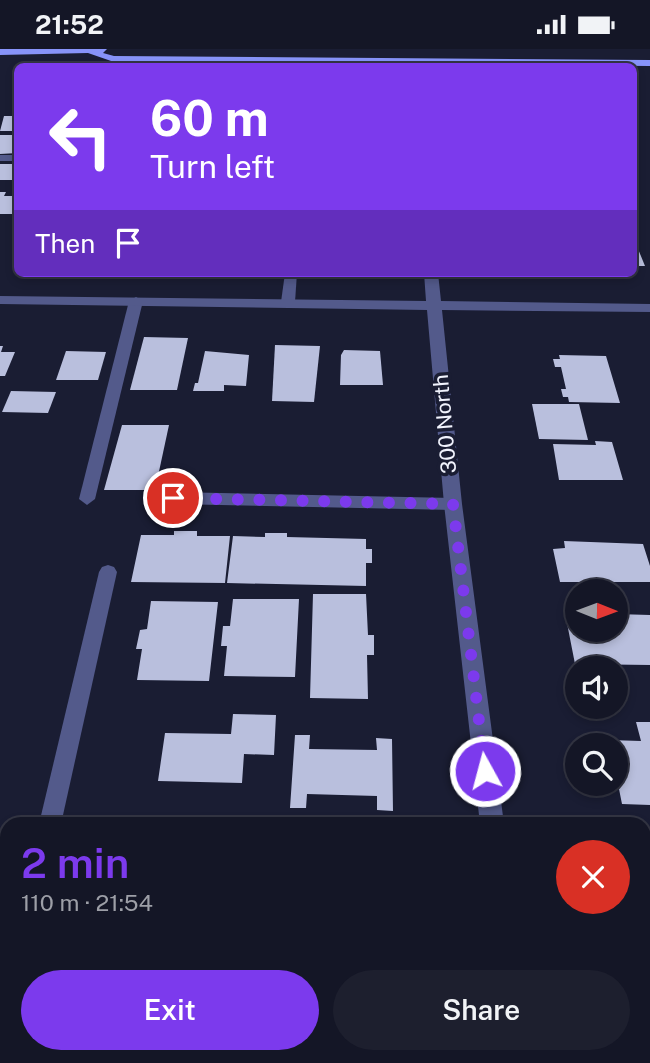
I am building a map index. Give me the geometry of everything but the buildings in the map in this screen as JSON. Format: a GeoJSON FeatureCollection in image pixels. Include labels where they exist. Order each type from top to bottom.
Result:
{"type":"FeatureCollection","features":[{"type":"Feature","properties":{"kind":"main road"},"geometry":{"type":"LineString","coordinates":[[93,53],[107,49]]}},
{"type":"Feature","properties":{"kind":"main road"},"geometry":{"type":"LineString","coordinates":[[0,52],[93,53],[114,59],[167,63],[241,63]]}},
{"type":"Feature","properties":{"kind":"street","name":"300 North"},"geometry":{"type":"LineString","coordinates":[[431,277],[453,504],[491,817]]}},
{"type":"Feature","properties":{"kind":"street"},"geometry":{"type":"LineString","coordinates":[[0,300],[434,303],[650,308]]}},
{"type":"Feature","properties":{"kind":"lane"},"geometry":{"type":"LineString","coordinates":[[288,302],[291,277]]}},
{"type":"Feature","properties":{"kind":"lane"},"geometry":{"type":"LineString","coordinates":[[87,499],[136,301]]}},
{"type":"Feature","properties":{"kind":"lane"},"geometry":{"type":"LineString","coordinates":[[173,498],[453,504]]}},
{"type":"Feature","properties":{"kind":"lane"},"geometry":{"type":"LineString","coordinates":[[52,817],[108,572]]}},
{"type":"Feature","properties":{"kind":"route"},"geometry":{"type":"LineString","coordinates":[[173,498],[453,504],[485,771]]}}]}
